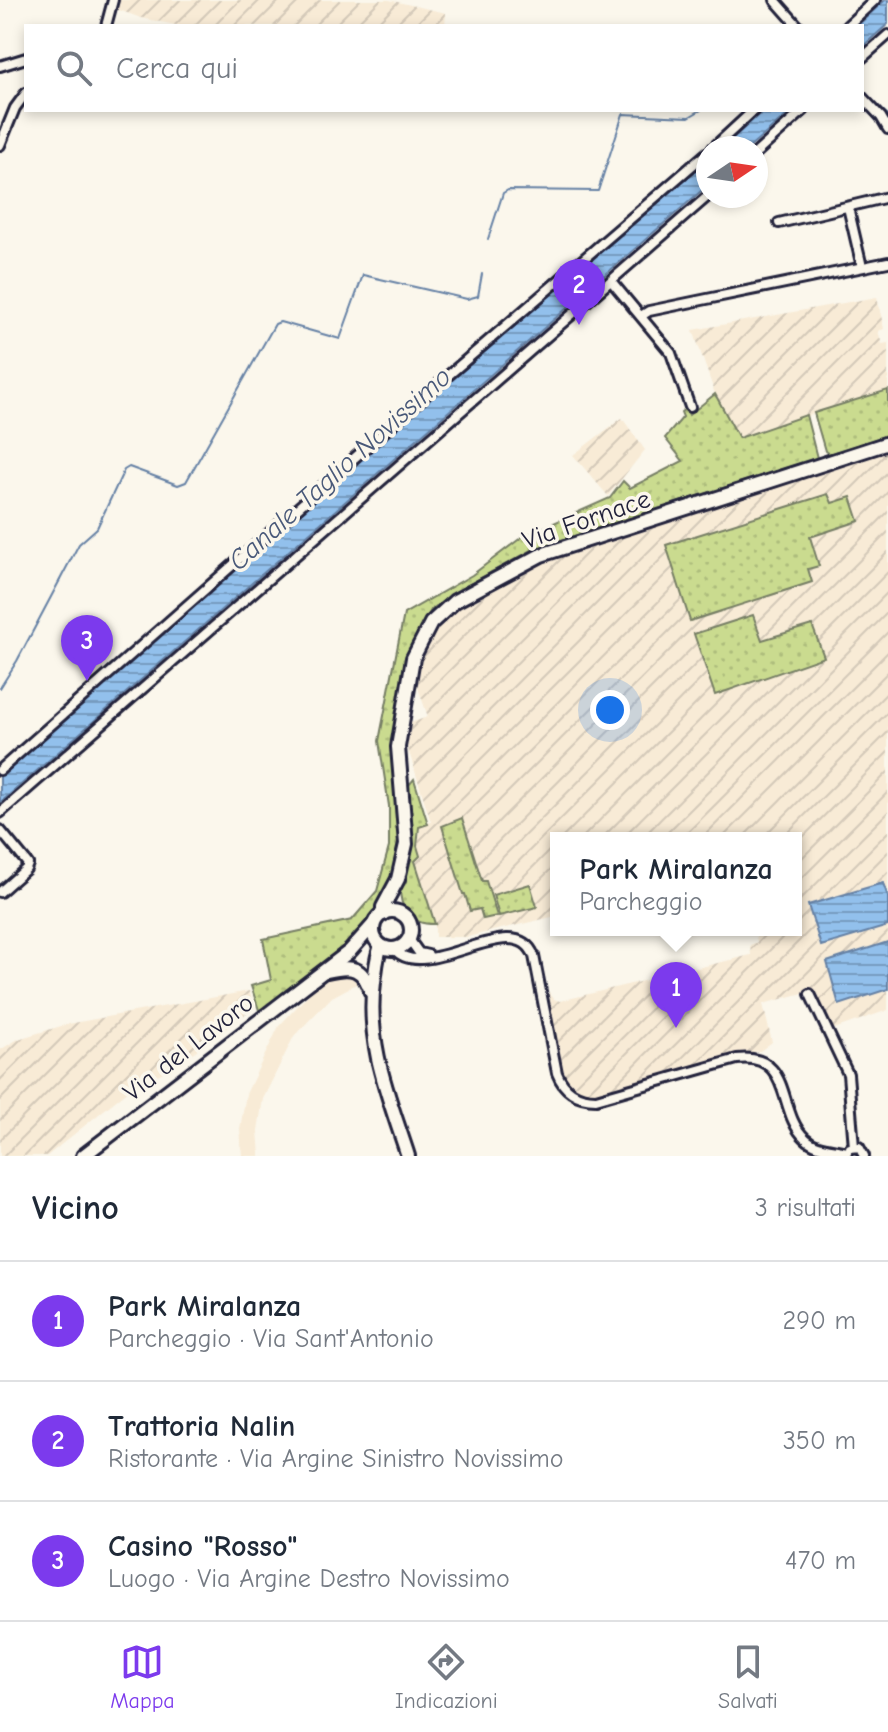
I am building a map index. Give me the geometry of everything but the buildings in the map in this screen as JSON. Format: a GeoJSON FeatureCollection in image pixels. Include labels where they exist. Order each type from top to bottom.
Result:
{"type":"FeatureCollection","features":[{"type":"Feature","properties":{"kind":"street"},"geometry":{"type":"LineString","coordinates":[[107,24],[113,0]]}},
{"type":"Feature","properties":{"kind":"street"},"geometry":{"type":"LineString","coordinates":[[775,0],[796,24]]}},
{"type":"Feature","properties":{"kind":"street"},"geometry":{"type":"LineString","coordinates":[[849,24],[875,0]]}},
{"type":"Feature","properties":{"kind":"street"},"geometry":{"type":"LineString","coordinates":[[864,56],[888,35]]}},
{"type":"Feature","properties":{"kind":"street"},"geometry":{"type":"LineString","coordinates":[[0,66],[24,59]]}},
{"type":"Feature","properties":{"kind":"street"},"geometry":{"type":"LineString","coordinates":[[0,145],[15,108],[24,96]]}},
{"type":"Feature","properties":{"kind":"street"},"geometry":{"type":"LineString","coordinates":[[864,99],[888,129]]}},
{"type":"Feature","properties":{"kind":"street"},"geometry":{"type":"LineString","coordinates":[[726,136],[752,112]]}},
{"type":"Feature","properties":{"kind":"street"},"geometry":{"type":"LineString","coordinates":[[768,142],[802,112]]}},
{"type":"Feature","properties":{"kind":"street"},"geometry":{"type":"LineString","coordinates":[[0,770],[696,162]]}},
{"type":"Feature","properties":{"kind":"street"},"geometry":{"type":"LineString","coordinates":[[779,223],[888,197]]}},
{"type":"Feature","properties":{"kind":"street"},"geometry":{"type":"LineString","coordinates":[[0,813],[696,207]]}},
{"type":"Feature","properties":{"kind":"street"},"geometry":{"type":"LineString","coordinates":[[848,207],[862,267]]}},
{"type":"Feature","properties":{"kind":"street"},"geometry":{"type":"LineString","coordinates":[[641,316],[649,311],[888,262]]}},
{"type":"Feature","properties":{"kind":"street"},"geometry":{"type":"LineString","coordinates":[[612,282],[671,353],[690,407]]}},
{"type":"Feature","properties":{"kind":"street","name":"Via Fornace"},"geometry":{"type":"LineString","coordinates":[[383,914],[383,907],[396,885],[403,861],[406,834],[398,747],[402,719],[416,650],[426,629],[442,611],[536,556],[888,443]]}},
{"type":"Feature","properties":{"kind":"street"},"geometry":{"type":"LineString","coordinates":[[0,830],[28,864],[0,892]]}},
{"type":"Feature","properties":{"kind":"street","name":"Via Fornace"},"geometry":{"type":"LineString","coordinates":[[396,885],[398,904],[405,916]]}},
{"type":"Feature","properties":{"kind":"street"},"geometry":{"type":"LineString","coordinates":[[386,947],[401,947],[409,939],[410,927],[405,916],[394,911],[383,914],[373,925],[374,936],[386,947],[409,959],[509,938],[526,943],[534,956],[557,1073],[564,1087],[576,1096],[596,1099],[737,1059],[753,1059],[767,1065],[778,1077],[795,1124],[803,1136],[819,1147],[849,1151],[861,1149],[864,1156]]}},
{"type":"Feature","properties":{"kind":"street","name":"Via del Lavoro"},"geometry":{"type":"LineString","coordinates":[[83,1156],[350,951],[373,925]]}},
{"type":"Feature","properties":{"kind":"street"},"geometry":{"type":"LineString","coordinates":[[409,939],[419,953],[433,956]]}},
{"type":"Feature","properties":{"kind":"street"},"geometry":{"type":"LineString","coordinates":[[386,947],[375,977],[371,1023],[376,1055],[408,1156]]}},
{"type":"Feature","properties":{"kind":"street","name":"Via del Lavoro"},"geometry":{"type":"LineString","coordinates":[[350,951],[386,947]]}},
{"type":"Feature","properties":{"kind":"street"},"geometry":{"type":"LineString","coordinates":[[320,972],[341,967],[353,969],[367,980],[372,995]]}},
{"type":"Feature","properties":{"kind":"street"},"geometry":{"type":"LineString","coordinates":[[810,994],[848,1074],[849,1151]]}},
{"type":"Feature","properties":{"kind":"shaded area"},"geometry":{"type":"Polygon","coordinates":[[[118,0],[389,0],[446,13],[445,24],[170,24],[116,9],[118,0]]]}},
{"type":"Feature","properties":{"kind":"shaded area"},"geometry":{"type":"Polygon","coordinates":[[[877,297],[884,329],[878,331],[882,344],[888,343],[888,390],[739,438],[715,394],[693,330],[877,297]]]}},
{"type":"Feature","properties":{"kind":"shaded area"},"geometry":{"type":"Polygon","coordinates":[[[622,418],[645,450],[608,496],[573,455],[622,418]]]}},
{"type":"Feature","properties":{"kind":"shaded area"},"geometry":{"type":"Polygon","coordinates":[[[888,449],[888,1010],[834,1029],[814,990],[763,1004],[772,1042],[760,1051],[732,1055],[596,1095],[580,1093],[568,1085],[561,1071],[549,992],[560,1001],[751,955],[750,945],[757,942],[756,936],[802,936],[802,832],[550,832],[550,917],[467,937],[435,937],[435,924],[414,861],[419,856],[419,827],[431,822],[404,736],[407,724],[428,717],[415,679],[421,645],[445,612],[539,561],[888,449]]]}},
{"type":"Feature","properties":{"kind":"shaded area"},"geometry":{"type":"Polygon","coordinates":[[[341,971],[349,972],[362,981],[332,997],[294,1036],[263,1099],[258,1130],[260,1156],[242,1156],[240,1129],[246,1094],[279,1026],[324,978],[341,971]]]}},
{"type":"Feature","properties":{"kind":"shaded area"},"geometry":{"type":"Polygon","coordinates":[[[249,991],[255,1007],[175,1066],[130,1089],[47,1156],[0,1156],[0,1050],[18,1039],[68,1024],[249,991]]]}},
{"type":"Feature","properties":{"kind":"green space"},"geometry":{"type":"Polygon","coordinates":[[[888,390],[888,435],[829,454],[825,451],[814,413],[888,390]]]}},
{"type":"Feature","properties":{"kind":"green space"},"geometry":{"type":"Polygon","coordinates":[[[715,394],[739,438],[806,415],[817,458],[534,549],[455,592],[431,610],[408,662],[397,724],[402,829],[398,863],[382,904],[352,940],[260,1013],[251,986],[271,980],[263,939],[352,920],[377,891],[389,847],[389,806],[379,741],[404,614],[472,575],[522,537],[610,498],[623,481],[630,488],[683,461],[665,438],[683,417],[681,412],[686,408],[689,415],[715,394]]]}},
{"type":"Feature","properties":{"kind":"green space"},"geometry":{"type":"Polygon","coordinates":[[[828,494],[832,503],[851,497],[859,521],[810,537],[819,566],[808,569],[812,582],[690,621],[666,545],[828,494]]]}},
{"type":"Feature","properties":{"kind":"green space"},"geometry":{"type":"Polygon","coordinates":[[[753,615],[762,640],[812,625],[824,657],[715,695],[694,634],[753,615]]]}},
{"type":"Feature","properties":{"kind":"green space"},"geometry":{"type":"Polygon","coordinates":[[[414,779],[428,824],[419,827],[417,846],[420,856],[415,861],[435,924],[422,923],[413,918],[400,896],[412,837],[408,786],[414,779]]]}},
{"type":"Feature","properties":{"kind":"green space"},"geometry":{"type":"Polygon","coordinates":[[[462,818],[497,916],[483,919],[480,909],[470,911],[463,894],[442,826],[462,818]]]}},
{"type":"Feature","properties":{"kind":"green space"},"geometry":{"type":"Polygon","coordinates":[[[530,884],[537,907],[499,916],[493,895],[530,884]]]}},
{"type":"Feature","properties":{"kind":"water"},"geometry":{"type":"Polygon","coordinates":[[[888,0],[888,24],[864,45],[864,24],[859,24],[888,0]]]}},
{"type":"Feature","properties":{"kind":"water"},"geometry":{"type":"Polygon","coordinates":[[[762,112],[791,112],[763,136],[735,136],[762,112]]]}},
{"type":"Feature","properties":{"kind":"water"},"geometry":{"type":"Polygon","coordinates":[[[696,170],[696,195],[0,803],[0,776],[696,170]]]}},
{"type":"Feature","properties":{"kind":"water"},"geometry":{"type":"Polygon","coordinates":[[[883,883],[888,897],[888,926],[821,946],[808,905],[883,883]]]}},
{"type":"Feature","properties":{"kind":"water"},"geometry":{"type":"Polygon","coordinates":[[[888,942],[888,989],[839,1005],[827,962],[888,942]]]}},
{"type":"Feature","properties":{"kind":"waterway"},"geometry":{"type":"LineString","coordinates":[[864,94],[888,115]]}},
{"type":"Feature","properties":{"kind":"waterway"},"geometry":{"type":"LineString","coordinates":[[488,239],[503,193],[508,190],[598,191],[623,114],[689,117],[698,112]]}},
{"type":"Feature","properties":{"kind":"waterway"},"geometry":{"type":"LineString","coordinates":[[0,688],[79,544],[97,528],[124,470],[129,467],[178,485],[186,482],[275,324],[280,322],[340,339],[363,275],[467,299],[478,296],[482,274]]}},
{"type":"Feature","properties":{"kind":"place","name":"Trattoria Nalin"},"geometry":{"type":"Point","coordinates":[579,325]}},
{"type":"Feature","properties":{"kind":"place","name":"Casino \"Rosso\""},"geometry":{"type":"Point","coordinates":[87,681]}},
{"type":"Feature","properties":{"kind":"place","name":"Park Miralanza"},"geometry":{"type":"Point","coordinates":[676,1028]}},
{"type":"Feature","properties":{"kind":"water label","name":"Canale Taglio Novissimo"},"geometry":{"type":"Point","coordinates":[339,468]}}]}
